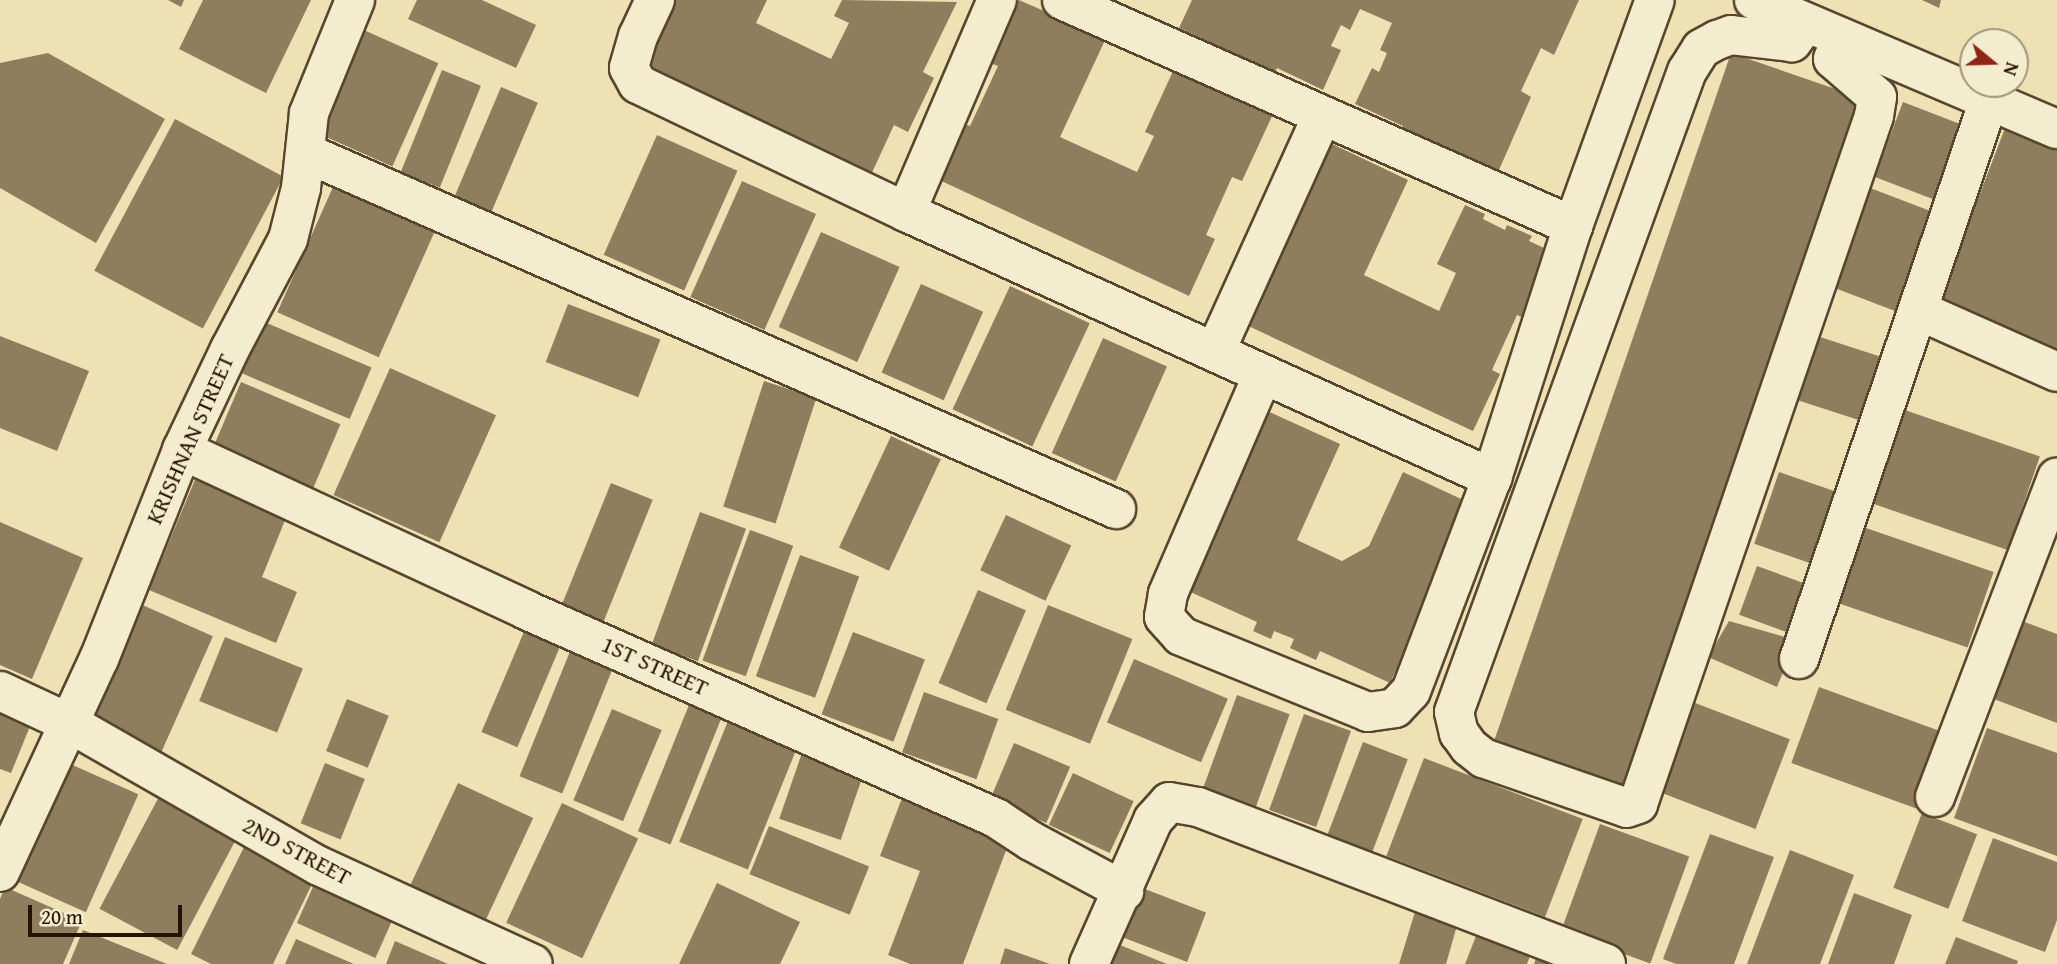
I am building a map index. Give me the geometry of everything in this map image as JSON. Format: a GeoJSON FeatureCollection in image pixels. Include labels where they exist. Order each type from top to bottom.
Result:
{"type":"FeatureCollection","features":[{"type":"Feature","properties":{"kind":"street","name":"KRISHNAN STREET"},"geometry":{"type":"LineString","coordinates":[[0,872],[99,659],[183,450],[230,349],[288,239],[301,188],[309,113],[355,0]]}},
{"type":"Feature","properties":{"kind":"street"},"geometry":{"type":"LineString","coordinates":[[655,0],[638,36],[629,68],[638,84],[906,212],[1492,478]]}},
{"type":"Feature","properties":{"kind":"street"},"geometry":{"type":"LineString","coordinates":[[906,212],[997,0]]}},
{"type":"Feature","properties":{"kind":"street"},"geometry":{"type":"LineString","coordinates":[[1062,0],[1123,12],[1322,116],[1573,226]]}},
{"type":"Feature","properties":{"kind":"street"},"geometry":{"type":"LineString","coordinates":[[1263,374],[1168,594],[1164,617],[1181,636],[1368,712],[1395,708],[1411,691],[1492,478],[1573,226],[1655,0]]}},
{"type":"Feature","properties":{"kind":"street"},"geometry":{"type":"LineString","coordinates":[[1754,0],[1802,14],[1842,38],[2057,129]]}},
{"type":"Feature","properties":{"kind":"street"},"geometry":{"type":"LineString","coordinates":[[1802,14],[1792,42],[1731,35],[1701,49],[1687,71],[1454,712],[1459,733],[1469,747],[1483,758],[1627,807],[1638,804],[1874,117],[1877,97],[1833,59],[1842,38]]}},
{"type":"Feature","properties":{"kind":"street"},"geometry":{"type":"LineString","coordinates":[[1799,659],[1989,100]]}},
{"type":"Feature","properties":{"kind":"street"},"geometry":{"type":"LineString","coordinates":[[1215,352],[1322,116]]}},
{"type":"Feature","properties":{"kind":"street"},"geometry":{"type":"LineString","coordinates":[[306,153],[1116,509]]}},
{"type":"Feature","properties":{"kind":"street"},"geometry":{"type":"LineString","coordinates":[[1918,310],[2057,372]]}},
{"type":"Feature","properties":{"kind":"street","name":"1ST STREET"},"geometry":{"type":"LineString","coordinates":[[183,450],[526,610],[996,818],[1031,841],[1124,891]]}},
{"type":"Feature","properties":{"kind":"street"},"geometry":{"type":"LineString","coordinates":[[1935,797],[2057,477]]}},
{"type":"Feature","properties":{"kind":"street","name":"2ND STREET"},"geometry":{"type":"LineString","coordinates":[[0,691],[69,723],[319,866],[533,964]]}},
{"type":"Feature","properties":{"kind":"street"},"geometry":{"type":"LineString","coordinates":[[1089,964],[1124,891],[1153,820],[1170,802],[1198,807],[1606,964]]}},
{"type":"Feature","properties":{"kind":"building"},"geometry":{"type":"Polygon","coordinates":[[[168,0],[184,0],[181,7],[168,0]]]}},
{"type":"Feature","properties":{"kind":"building"},"geometry":{"type":"Polygon","coordinates":[[[203,0],[311,0],[266,93],[179,49],[203,0]]]}},
{"type":"Feature","properties":{"kind":"building"},"geometry":{"type":"Polygon","coordinates":[[[417,0],[482,0],[536,25],[516,68],[408,19],[417,0]]]}},
{"type":"Feature","properties":{"kind":"building"},"geometry":{"type":"Polygon","coordinates":[[[670,0],[767,0],[756,23],[831,59],[849,23],[834,16],[842,0],[957,2],[923,72],[934,78],[908,132],[894,125],[869,179],[638,67],[670,0]]]}},
{"type":"Feature","properties":{"kind":"building"},"geometry":{"type":"Polygon","coordinates":[[[1019,0],[1106,38],[1060,137],[1137,172],[1154,136],[1145,132],[1174,69],[1273,114],[1242,181],[1232,177],[1206,235],[1215,239],[1189,296],[937,179],[962,123],[970,126],[998,66],[990,63],[1019,0]]]}},
{"type":"Feature","properties":{"kind":"building"},"geometry":{"type":"Polygon","coordinates":[[[1192,0],[1579,0],[1554,55],[1541,48],[1521,91],[1531,97],[1495,179],[1400,134],[1403,126],[1355,104],[1372,68],[1379,72],[1387,53],[1380,50],[1392,23],[1360,9],[1350,30],[1341,25],[1331,46],[1341,50],[1323,90],[1277,68],[1273,76],[1226,50],[1225,54],[1208,46],[1210,42],[1179,28],[1192,0]]]}},
{"type":"Feature","properties":{"kind":"building"},"geometry":{"type":"Polygon","coordinates":[[[1922,0],[1941,0],[1939,8],[1922,0]]]}},
{"type":"Feature","properties":{"kind":"building"},"geometry":{"type":"Polygon","coordinates":[[[357,27],[438,63],[392,166],[311,130],[357,27]]]}},
{"type":"Feature","properties":{"kind":"building"},"geometry":{"type":"Polygon","coordinates":[[[48,53],[165,119],[96,243],[0,188],[0,63],[48,53]]]}},
{"type":"Feature","properties":{"kind":"building"},"geometry":{"type":"Polygon","coordinates":[[[1731,53],[1863,99],[1623,797],[1490,752],[1731,53]]]}},
{"type":"Feature","properties":{"kind":"building"},"geometry":{"type":"Polygon","coordinates":[[[442,70],[481,86],[440,188],[401,172],[442,70]]]}},
{"type":"Feature","properties":{"kind":"building"},"geometry":{"type":"Polygon","coordinates":[[[501,87],[538,103],[488,220],[451,204],[501,87]]]}},
{"type":"Feature","properties":{"kind":"building"},"geometry":{"type":"Polygon","coordinates":[[[1903,102],[1965,126],[1936,200],[1874,177],[1903,102]]]}},
{"type":"Feature","properties":{"kind":"building"},"geometry":{"type":"Polygon","coordinates":[[[175,119],[284,177],[203,329],[94,271],[175,119]]]}},
{"type":"Feature","properties":{"kind":"building"},"geometry":{"type":"Polygon","coordinates":[[[2005,128],[2057,148],[2057,356],[1936,309],[2005,128]]]}},
{"type":"Feature","properties":{"kind":"building"},"geometry":{"type":"Polygon","coordinates":[[[657,135],[737,171],[684,290],[604,255],[657,135]]]}},
{"type":"Feature","properties":{"kind":"building"},"geometry":{"type":"Polygon","coordinates":[[[1328,142],[1408,180],[1364,275],[1439,311],[1456,273],[1437,264],[1465,205],[1485,214],[1483,219],[1505,230],[1507,225],[1532,236],[1529,241],[1557,254],[1526,319],[1517,315],[1492,370],[1500,374],[1473,431],[1244,324],[1328,142]]]}},
{"type":"Feature","properties":{"kind":"building"},"geometry":{"type":"Polygon","coordinates":[[[742,181],[816,214],[764,330],[690,297],[742,181]]]}},
{"type":"Feature","properties":{"kind":"building"},"geometry":{"type":"Polygon","coordinates":[[[1865,186],[1943,216],[1905,315],[1827,285],[1865,186]]]}},
{"type":"Feature","properties":{"kind":"building"},"geometry":{"type":"Polygon","coordinates":[[[333,187],[434,232],[379,357],[277,312],[333,187]]]}},
{"type":"Feature","properties":{"kind":"building"},"geometry":{"type":"Polygon","coordinates":[[[821,232],[900,267],[857,362],[779,327],[821,232]]]}},
{"type":"Feature","properties":{"kind":"building"},"geometry":{"type":"Polygon","coordinates":[[[921,284],[983,312],[944,400],[882,373],[921,284]]]}},
{"type":"Feature","properties":{"kind":"building"},"geometry":{"type":"Polygon","coordinates":[[[1010,286],[1090,323],[1032,446],[953,409],[1010,286]]]}},
{"type":"Feature","properties":{"kind":"building"},"geometry":{"type":"Polygon","coordinates":[[[568,304],[660,339],[638,397],[546,362],[568,304]]]}},
{"type":"Feature","properties":{"kind":"building"},"geometry":{"type":"Polygon","coordinates":[[[262,321],[372,367],[350,419],[240,373],[262,321]]]}},
{"type":"Feature","properties":{"kind":"building"},"geometry":{"type":"Polygon","coordinates":[[[1814,335],[1894,361],[1873,425],[1793,399],[1814,335]]]}},
{"type":"Feature","properties":{"kind":"building"},"geometry":{"type":"Polygon","coordinates":[[[0,336],[89,371],[57,451],[0,428],[0,336]]]}},
{"type":"Feature","properties":{"kind":"building"},"geometry":{"type":"Polygon","coordinates":[[[1103,338],[1167,366],[1116,482],[1052,453],[1103,338]]]}},
{"type":"Feature","properties":{"kind":"building"},"geometry":{"type":"Polygon","coordinates":[[[390,368],[496,415],[439,542],[333,495],[390,368]]]}},
{"type":"Feature","properties":{"kind":"building"},"geometry":{"type":"Polygon","coordinates":[[[764,381],[816,398],[776,524],[723,507],[764,381]]]}},
{"type":"Feature","properties":{"kind":"building"},"geometry":{"type":"Polygon","coordinates":[[[241,382],[340,424],[312,492],[212,450],[241,382]]]}},
{"type":"Feature","properties":{"kind":"building"},"geometry":{"type":"Polygon","coordinates":[[[1899,408],[2040,457],[2008,550],[1867,502],[1899,408]]]}},
{"type":"Feature","properties":{"kind":"building"},"geometry":{"type":"Polygon","coordinates":[[[1267,411],[1340,444],[1297,540],[1342,561],[1369,546],[1403,472],[1472,504],[1390,683],[1320,651],[1316,660],[1290,648],[1294,639],[1274,631],[1271,639],[1253,631],[1257,622],[1186,590],[1267,411]]]}},
{"type":"Feature","properties":{"kind":"building"},"geometry":{"type":"Polygon","coordinates":[[[891,436],[941,459],[889,571],[839,547],[891,436]]]}},
{"type":"Feature","properties":{"kind":"building"},"geometry":{"type":"Polygon","coordinates":[[[199,470],[290,508],[262,577],[297,592],[276,643],[149,590],[199,470]]]}},
{"type":"Feature","properties":{"kind":"building"},"geometry":{"type":"Polygon","coordinates":[[[1779,472],[1848,496],[1823,568],[1754,544],[1779,472]]]}},
{"type":"Feature","properties":{"kind":"building"},"geometry":{"type":"Polygon","coordinates":[[[611,483],[653,500],[603,622],[562,605],[611,483]]]}},
{"type":"Feature","properties":{"kind":"building"},"geometry":{"type":"Polygon","coordinates":[[[700,512],[746,529],[698,661],[652,644],[700,512]]]}},
{"type":"Feature","properties":{"kind":"building"},"geometry":{"type":"Polygon","coordinates":[[[1006,515],[1071,545],[1045,601],[980,570],[1006,515]]]}},
{"type":"Feature","properties":{"kind":"building"},"geometry":{"type":"Polygon","coordinates":[[[0,522],[83,558],[32,679],[0,665],[0,522]]]}},
{"type":"Feature","properties":{"kind":"building"},"geometry":{"type":"Polygon","coordinates":[[[1866,528],[1994,572],[1968,648],[1840,604],[1866,528]]]}},
{"type":"Feature","properties":{"kind":"building"},"geometry":{"type":"Polygon","coordinates":[[[750,530],[793,546],[746,676],[702,661],[750,530]]]}},
{"type":"Feature","properties":{"kind":"building"},"geometry":{"type":"Polygon","coordinates":[[[800,555],[859,577],[815,698],[756,676],[800,555]]]}},
{"type":"Feature","properties":{"kind":"building"},"geometry":{"type":"Polygon","coordinates":[[[1757,566],[1817,588],[1799,637],[1739,615],[1757,566]]]}},
{"type":"Feature","properties":{"kind":"building"},"geometry":{"type":"Polygon","coordinates":[[[978,590],[1026,610],[986,703],[939,683],[978,590]]]}},
{"type":"Feature","properties":{"kind":"building"},"geometry":{"type":"Polygon","coordinates":[[[138,603],[213,636],[158,759],[83,725],[138,603]]]}},
{"type":"Feature","properties":{"kind":"building"},"geometry":{"type":"Polygon","coordinates":[[[1048,605],[1132,639],[1090,744],[1006,710],[1048,605]]]}},
{"type":"Feature","properties":{"kind":"building"},"geometry":{"type":"Polygon","coordinates":[[[2014,618],[2057,634],[2057,723],[1986,696],[2014,618]]]}},
{"type":"Feature","properties":{"kind":"building"},"geometry":{"type":"Polygon","coordinates":[[[1729,621],[1796,640],[1777,687],[1708,657],[1729,621]]]}},
{"type":"Feature","properties":{"kind":"building"},"geometry":{"type":"Polygon","coordinates":[[[526,627],[562,642],[517,747],[481,732],[526,627]]]}},
{"type":"Feature","properties":{"kind":"building"},"geometry":{"type":"Polygon","coordinates":[[[853,632],[925,660],[893,742],[821,714],[853,632]]]}},
{"type":"Feature","properties":{"kind":"building"},"geometry":{"type":"Polygon","coordinates":[[[225,637],[303,668],[277,732],[199,701],[225,637]]]}},
{"type":"Feature","properties":{"kind":"building"},"geometry":{"type":"Polygon","coordinates":[[[575,639],[618,656],[562,793],[520,776],[575,639]]]}},
{"type":"Feature","properties":{"kind":"building"},"geometry":{"type":"Polygon","coordinates":[[[1134,659],[1228,699],[1201,762],[1107,723],[1134,659]]]}},
{"type":"Feature","properties":{"kind":"building"},"geometry":{"type":"Polygon","coordinates":[[[1819,687],[1944,732],[1916,809],[1791,763],[1819,687]]]}},
{"type":"Feature","properties":{"kind":"building"},"geometry":{"type":"Polygon","coordinates":[[[924,692],[998,719],[976,779],[902,752],[924,692]]]}},
{"type":"Feature","properties":{"kind":"building"},"geometry":{"type":"Polygon","coordinates":[[[0,694],[37,709],[11,773],[0,769],[0,694]]]}},
{"type":"Feature","properties":{"kind":"building"},"geometry":{"type":"Polygon","coordinates":[[[693,695],[725,708],[670,844],[638,831],[693,695]]]}},
{"type":"Feature","properties":{"kind":"building"},"geometry":{"type":"Polygon","coordinates":[[[1237,695],[1290,714],[1256,806],[1203,787],[1237,695]]]}},
{"type":"Feature","properties":{"kind":"building"},"geometry":{"type":"Polygon","coordinates":[[[347,699],[389,716],[368,768],[326,751],[347,699]]]}},
{"type":"Feature","properties":{"kind":"building"},"geometry":{"type":"Polygon","coordinates":[[[1690,701],[1790,739],[1755,829],[1656,791],[1690,701]]]}},
{"type":"Feature","properties":{"kind":"building"},"geometry":{"type":"Polygon","coordinates":[[[612,709],[662,730],[623,821],[573,800],[612,709]]]}},
{"type":"Feature","properties":{"kind":"building"},"geometry":{"type":"Polygon","coordinates":[[[732,711],[801,739],[748,869],[679,842],[732,711]]]}},
{"type":"Feature","properties":{"kind":"building"},"geometry":{"type":"Polygon","coordinates":[[[1304,714],[1351,731],[1316,827],[1269,810],[1304,714]]]}},
{"type":"Feature","properties":{"kind":"building"},"geometry":{"type":"Polygon","coordinates":[[[1987,728],[2057,753],[2057,856],[1954,818],[1987,728]]]}},
{"type":"Feature","properties":{"kind":"building"},"geometry":{"type":"Polygon","coordinates":[[[1363,742],[1408,759],[1372,852],[1328,834],[1363,742]]]}},
{"type":"Feature","properties":{"kind":"building"},"geometry":{"type":"Polygon","coordinates":[[[1014,743],[1070,767],[1046,823],[990,799],[1014,743]]]}},
{"type":"Feature","properties":{"kind":"building"},"geometry":{"type":"Polygon","coordinates":[[[804,747],[865,768],[841,840],[779,819],[804,747]]]}},
{"type":"Feature","properties":{"kind":"building"},"geometry":{"type":"Polygon","coordinates":[[[1424,758],[1583,819],[1545,917],[1386,856],[1424,758]]]}},
{"type":"Feature","properties":{"kind":"building"},"geometry":{"type":"Polygon","coordinates":[[[68,763],[138,794],[86,912],[16,881],[68,763]]]}},
{"type":"Feature","properties":{"kind":"building"},"geometry":{"type":"Polygon","coordinates":[[[325,763],[365,779],[341,839],[301,823],[325,763]]]}},
{"type":"Feature","properties":{"kind":"building"},"geometry":{"type":"Polygon","coordinates":[[[1073,773],[1134,801],[1110,853],[1049,825],[1073,773]]]}},
{"type":"Feature","properties":{"kind":"building"},"geometry":{"type":"Polygon","coordinates":[[[458,783],[533,818],[485,921],[410,886],[458,783]]]}},
{"type":"Feature","properties":{"kind":"building"},"geometry":{"type":"Polygon","coordinates":[[[161,793],[239,834],[177,950],[99,909],[161,793]]]}},
{"type":"Feature","properties":{"kind":"building"},"geometry":{"type":"Polygon","coordinates":[[[902,798],[1010,840],[963,964],[910,964],[888,955],[920,871],[880,856],[902,798]]]}},
{"type":"Feature","properties":{"kind":"building"},"geometry":{"type":"Polygon","coordinates":[[[562,803],[638,838],[582,958],[506,923],[562,803]]]}},
{"type":"Feature","properties":{"kind":"building"},"geometry":{"type":"Polygon","coordinates":[[[1922,813],[1977,834],[1948,909],[1893,888],[1922,813]]]}},
{"type":"Feature","properties":{"kind":"building"},"geometry":{"type":"Polygon","coordinates":[[[1600,824],[1689,856],[1650,964],[1561,931],[1600,824]]]}},
{"type":"Feature","properties":{"kind":"building"},"geometry":{"type":"Polygon","coordinates":[[[769,826],[869,866],[850,915],[750,874],[769,826]]]}},
{"type":"Feature","properties":{"kind":"building"},"geometry":{"type":"Polygon","coordinates":[[[1710,834],[1774,857],[1734,964],[1676,964],[1663,959],[1710,834]]]}},
{"type":"Feature","properties":{"kind":"building"},"geometry":{"type":"Polygon","coordinates":[[[1993,838],[2057,862],[2057,920],[2045,952],[1962,921],[1993,838]]]}},
{"type":"Feature","properties":{"kind":"building"},"geometry":{"type":"Polygon","coordinates":[[[246,843],[316,876],[273,964],[211,964],[191,954],[246,843]]]}},
{"type":"Feature","properties":{"kind":"building"},"geometry":{"type":"Polygon","coordinates":[[[1790,850],[1854,875],[1820,964],[1747,964],[1790,850]]]}},
{"type":"Feature","properties":{"kind":"building"},"geometry":{"type":"Polygon","coordinates":[[[316,880],[395,915],[375,958],[297,923],[316,880]]]}},
{"type":"Feature","properties":{"kind":"building"},"geometry":{"type":"Polygon","coordinates":[[[717,883],[800,922],[780,964],[679,964],[717,883]]]}},
{"type":"Feature","properties":{"kind":"building"},"geometry":{"type":"Polygon","coordinates":[[[1137,886],[1206,913],[1187,962],[1118,935],[1137,886]]]}},
{"type":"Feature","properties":{"kind":"building"},"geometry":{"type":"Polygon","coordinates":[[[5,887],[82,921],[63,964],[0,964],[0,899],[5,887]]]}},
{"type":"Feature","properties":{"kind":"building"},"geometry":{"type":"Polygon","coordinates":[[[1854,893],[1912,915],[1894,964],[1828,964],[1854,893]]]}},
{"type":"Feature","properties":{"kind":"building"},"geometry":{"type":"Polygon","coordinates":[[[1418,902],[1460,915],[1446,964],[1399,964],[1418,902]]]}},
{"type":"Feature","properties":{"kind":"building"},"geometry":{"type":"Polygon","coordinates":[[[83,930],[167,964],[69,964],[83,930]]]}},
{"type":"Feature","properties":{"kind":"building"},"geometry":{"type":"Polygon","coordinates":[[[1476,936],[1530,956],[1527,964],[1465,964],[1476,936]]]}},
{"type":"Feature","properties":{"kind":"building"},"geometry":{"type":"Polygon","coordinates":[[[1956,937],[2018,961],[2017,964],[1945,964],[1956,937]]]}},
{"type":"Feature","properties":{"kind":"building"},"geometry":{"type":"Polygon","coordinates":[[[296,939],[354,964],[285,964],[296,939]]]}},
{"type":"Feature","properties":{"kind":"building"},"geometry":{"type":"Polygon","coordinates":[[[395,941],[448,964],[386,964],[395,941]]]}},
{"type":"Feature","properties":{"kind":"building"},"geometry":{"type":"Polygon","coordinates":[[[1110,941],[1167,964],[1101,964],[1110,941]]]}},
{"type":"Feature","properties":{"kind":"building"},"geometry":{"type":"Polygon","coordinates":[[[1005,948],[1050,964],[1000,964],[1005,948]]]}},
{"type":"Feature","properties":{"kind":"building"},"geometry":{"type":"Polygon","coordinates":[[[1537,955],[1563,964],[1534,964],[1537,955]]]}}]}
